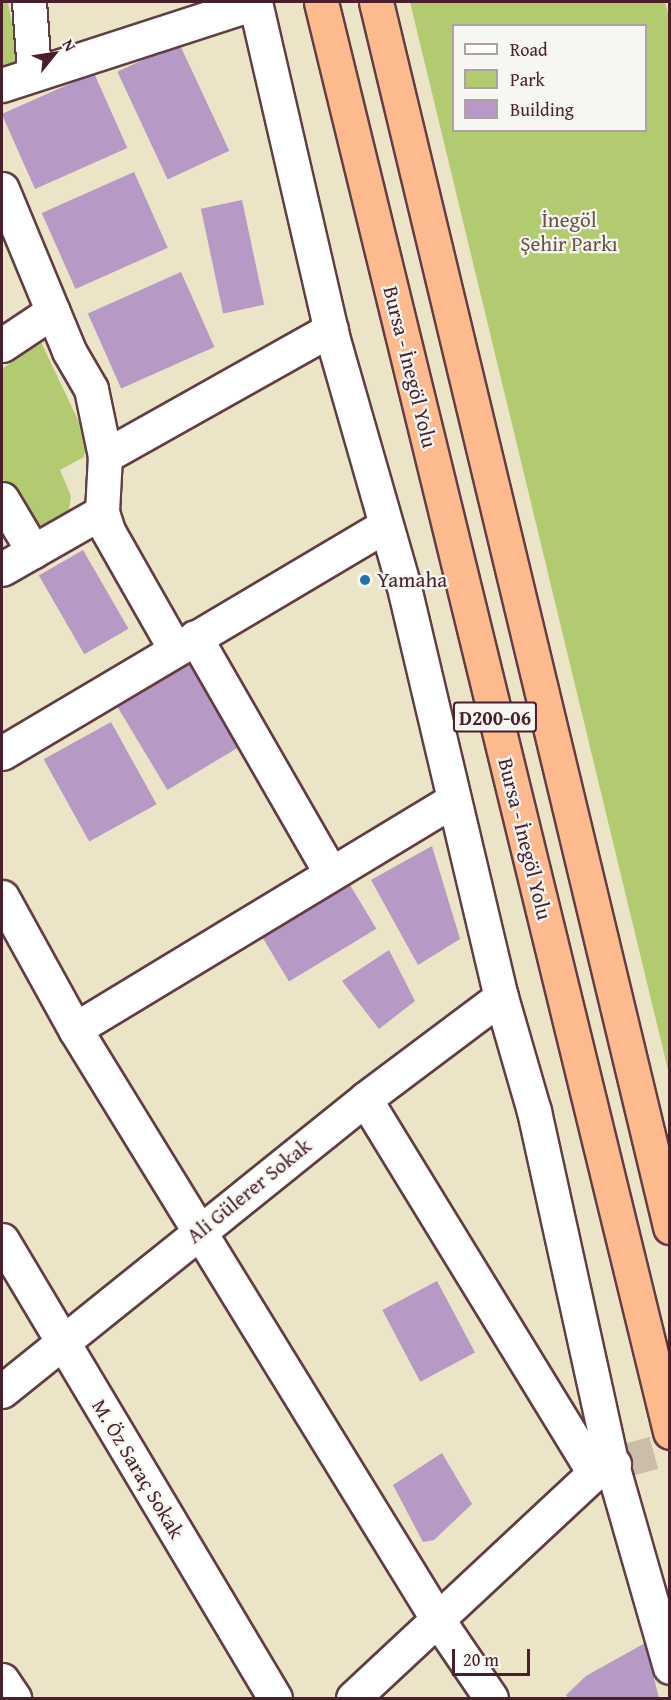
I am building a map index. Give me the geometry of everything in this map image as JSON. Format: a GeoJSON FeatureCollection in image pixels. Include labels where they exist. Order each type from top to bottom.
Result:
{"type":"FeatureCollection","features":[{"type":"Feature","properties":{"kind":"highway","name":"Bursa - İnegöl Yolu"},"geometry":{"type":"LineString","coordinates":[[321,2],[669,1432]]}},
{"type":"Feature","properties":{"kind":"highway","name":"D200-06"},"geometry":{"type":"LineString","coordinates":[[376,2],[669,1227]]}},
{"type":"Feature","properties":{"kind":"street"},"geometry":{"type":"LineString","coordinates":[[30,2],[34,72]]}},
{"type":"Feature","properties":{"kind":"street"},"geometry":{"type":"LineString","coordinates":[[2,85],[34,72],[255,2],[331,329],[384,526],[403,583],[501,997],[534,1111],[610,1466],[669,1667]]}},
{"type":"Feature","properties":{"kind":"street"},"geometry":{"type":"LineString","coordinates":[[2,189],[53,311],[91,389],[105,456],[102,512],[108,531],[185,643],[330,872]]}},
{"type":"Feature","properties":{"kind":"street"},"geometry":{"type":"LineString","coordinates":[[2,345],[53,311]]}},
{"type":"Feature","properties":{"kind":"street"},"geometry":{"type":"LineString","coordinates":[[105,456],[132,444],[331,329]]}},
{"type":"Feature","properties":{"kind":"street"},"geometry":{"type":"LineString","coordinates":[[2,499],[33,551]]}},
{"type":"Feature","properties":{"kind":"street"},"geometry":{"type":"LineString","coordinates":[[2,569],[102,512]]}},
{"type":"Feature","properties":{"kind":"street"},"geometry":{"type":"LineString","coordinates":[[2,753],[384,526]]}},
{"type":"Feature","properties":{"kind":"street"},"geometry":{"type":"LineString","coordinates":[[75,1029],[330,872],[453,801]]}},
{"type":"Feature","properties":{"kind":"street"},"geometry":{"type":"LineString","coordinates":[[2,901],[75,1029],[201,1229],[438,1620],[491,1698]]}},
{"type":"Feature","properties":{"kind":"street","name":"Ali Gülerer Sokak"},"geometry":{"type":"LineString","coordinates":[[2,1391],[365,1099],[501,997]]}},
{"type":"Feature","properties":{"kind":"street"},"geometry":{"type":"LineString","coordinates":[[365,1099],[610,1466]]}},
{"type":"Feature","properties":{"kind":"street","name":"M. Öz Saraç Sokak"},"geometry":{"type":"LineString","coordinates":[[2,1240],[275,1698]]}},
{"type":"Feature","properties":{"kind":"street"},"geometry":{"type":"LineString","coordinates":[[353,1698],[610,1466]]}},
{"type":"Feature","properties":{"kind":"street"},"geometry":{"type":"LineString","coordinates":[[2,1680],[14,1698]]}},
{"type":"Feature","properties":{"kind":"green space"},"geometry":{"type":"Polygon","coordinates":[[[2,2],[8,2],[19,63],[2,68],[2,2]]]}},
{"type":"Feature","properties":{"kind":"green space","name":"İnegöl Şehir Parkı"},"geometry":{"type":"Polygon","coordinates":[[[410,2],[665,2],[670,20],[669,1074],[410,2]]]}},
{"type":"Feature","properties":{"kind":"green space"},"geometry":{"type":"Polygon","coordinates":[[[41,342],[87,439],[84,457],[60,470],[71,496],[69,510],[41,529],[22,511],[2,477],[2,369],[41,342]]]}},
{"type":"Feature","properties":{"kind":"building"},"geometry":{"type":"Polygon","coordinates":[[[179,43],[229,151],[168,180],[117,72],[179,43]]]}},
{"type":"Feature","properties":{"kind":"building"},"geometry":{"type":"Polygon","coordinates":[[[94,73],[127,148],[35,189],[2,114],[94,73]]]}},
{"type":"Feature","properties":{"kind":"building"},"geometry":{"type":"Polygon","coordinates":[[[134,172],[168,248],[75,289],[42,213],[134,172]]]}},
{"type":"Feature","properties":{"kind":"building"},"geometry":{"type":"Polygon","coordinates":[[[242,200],[264,305],[223,313],[201,209],[242,200]]]}},
{"type":"Feature","properties":{"kind":"building"},"geometry":{"type":"Polygon","coordinates":[[[181,272],[214,347],[121,388],[88,313],[181,272]]]}},
{"type":"Feature","properties":{"kind":"building"},"geometry":{"type":"Polygon","coordinates":[[[83,550],[128,629],[84,654],[39,576],[83,550]]]}},
{"type":"Feature","properties":{"kind":"building"},"geometry":{"type":"Polygon","coordinates":[[[192,662],[242,745],[167,790],[117,707],[192,662]]]}},
{"type":"Feature","properties":{"kind":"building"},"geometry":{"type":"Polygon","coordinates":[[[111,722],[157,804],[89,842],[44,759],[111,722]]]}},
{"type":"Feature","properties":{"kind":"building"},"geometry":{"type":"Polygon","coordinates":[[[432,846],[460,939],[418,965],[371,880],[432,846]]]}},
{"type":"Feature","properties":{"kind":"building"},"geometry":{"type":"Polygon","coordinates":[[[347,880],[376,929],[289,981],[260,933],[347,880]]]}},
{"type":"Feature","properties":{"kind":"building"},"geometry":{"type":"Polygon","coordinates":[[[389,950],[415,1001],[379,1029],[342,981],[389,950]]]}},
{"type":"Feature","properties":{"kind":"building"},"geometry":{"type":"Polygon","coordinates":[[[437,1281],[475,1353],[420,1382],[382,1310],[437,1281]]]}},
{"type":"Feature","properties":{"kind":"building"},"geometry":{"type":"Polygon","coordinates":[[[442,1453],[472,1504],[434,1540],[423,1542],[393,1485],[442,1453]]]}},
{"type":"Feature","properties":{"kind":"building"},"geometry":{"type":"Polygon","coordinates":[[[645,1643],[659,1698],[568,1698],[566,1695],[586,1676],[645,1643]]]}},
{"type":"Feature","properties":{"kind":"tunnel"},"geometry":{"type":"LineString","coordinates":[[622,1461],[670,1448]]}},
{"type":"Feature","properties":{"kind":"place","name":"Yamaha"},"geometry":{"type":"Point","coordinates":[365,580]}}]}
